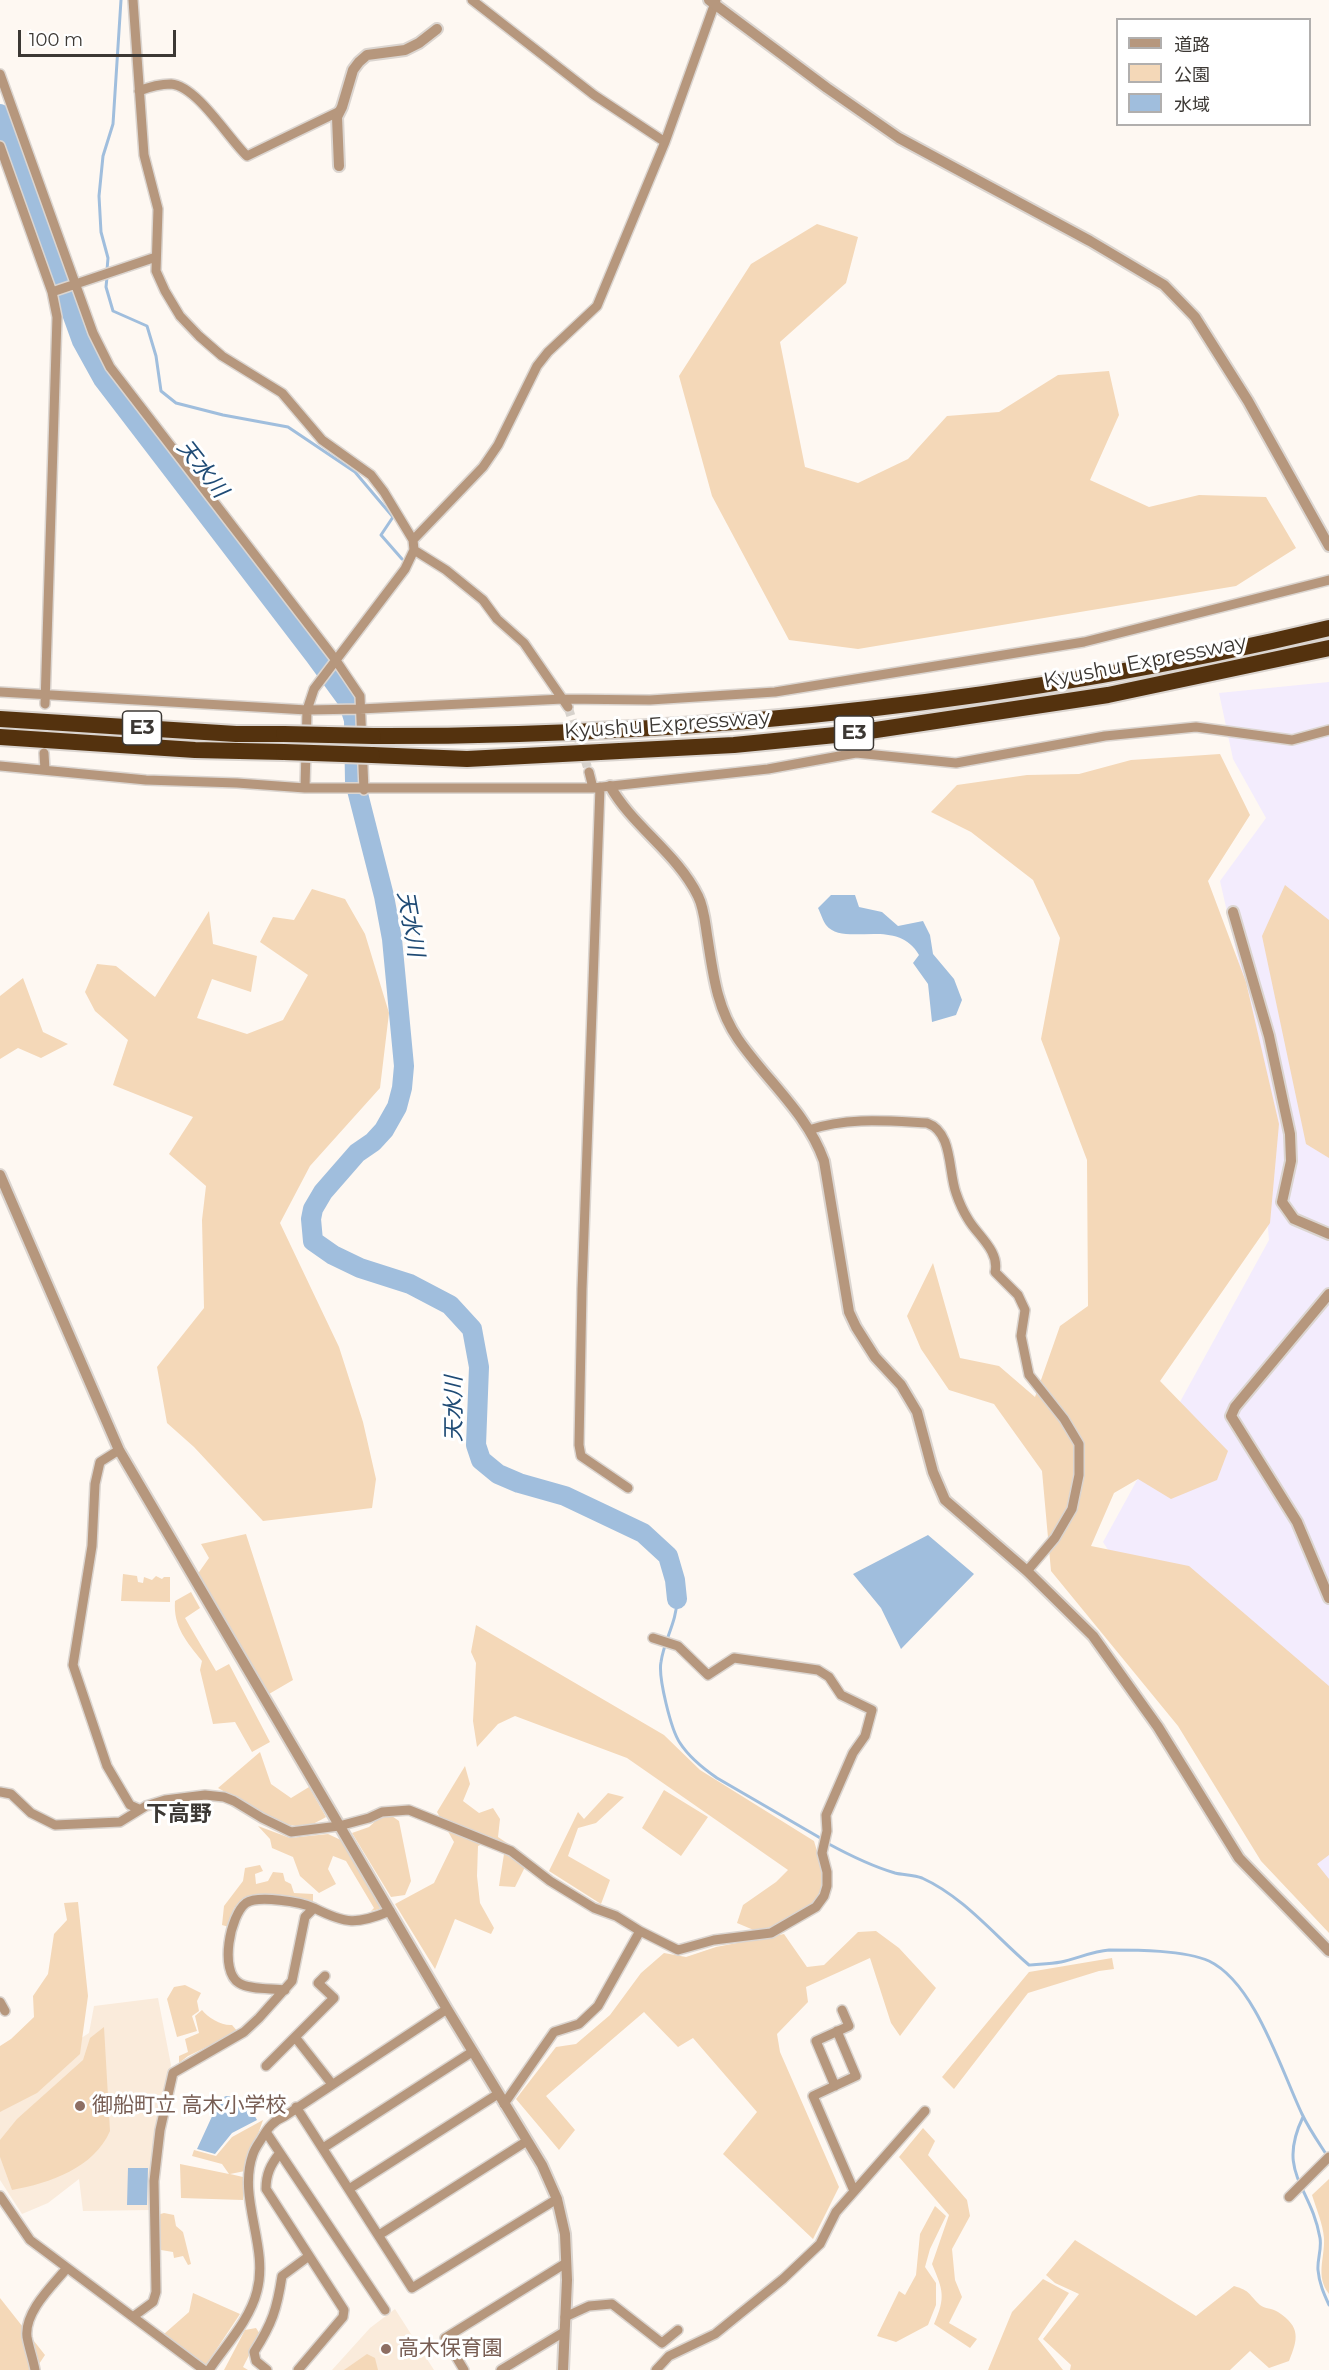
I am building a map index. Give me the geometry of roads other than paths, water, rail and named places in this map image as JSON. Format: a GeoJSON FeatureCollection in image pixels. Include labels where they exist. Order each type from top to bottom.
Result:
{"type":"FeatureCollection","features":[{"type":"Feature","properties":{"kind":"highway","name":"Kyushu Expressway"},"geometry":{"type":"LineString","coordinates":[[0,719],[236,734],[373,736],[596,732],[732,724],[989,694],[1103,676],[1210,656],[1329,628]]}},
{"type":"Feature","properties":{"kind":"highway","name":"Kyushu Expressway"},"geometry":{"type":"LineString","coordinates":[[0,737],[172,749],[490,758],[734,745],[856,733],[993,714],[1107,695],[1329,648]]}},
{"type":"Feature","properties":{"kind":"street"},"geometry":{"type":"LineString","coordinates":[[133,0],[144,155],[158,209],[156,271],[180,316],[222,356],[282,393],[322,440],[371,475],[384,492],[413,545],[483,600],[497,619],[524,643],[566,703]]}},
{"type":"Feature","properties":{"kind":"street"},"geometry":{"type":"LineString","coordinates":[[472,0],[594,95],[664,142]]}},
{"type":"Feature","properties":{"kind":"street"},"geometry":{"type":"LineString","coordinates":[[305,788],[307,710],[314,689],[405,569],[413,545],[483,467],[498,445],[537,366],[548,352],[597,306],[664,142],[713,1],[818,81],[899,138],[1090,241],[1164,285],[1195,317],[1219,354],[1329,546]]}},
{"type":"Feature","properties":{"kind":"street"},"geometry":{"type":"LineString","coordinates":[[139,90],[173,84],[184,88],[195,97],[247,156],[338,112],[342,107],[353,70],[368,55],[405,50],[419,43],[437,29]]}},
{"type":"Feature","properties":{"kind":"street"},"geometry":{"type":"LineString","coordinates":[[0,74],[93,333],[110,367],[335,659],[360,696],[364,790]]}},
{"type":"Feature","properties":{"kind":"street"},"geometry":{"type":"LineString","coordinates":[[338,112],[339,166]]}},
{"type":"Feature","properties":{"kind":"street"},"geometry":{"type":"LineString","coordinates":[[0,146],[52,292],[57,317],[46,700]]}},
{"type":"Feature","properties":{"kind":"street"},"geometry":{"type":"LineString","coordinates":[[52,292],[156,257]]}},
{"type":"Feature","properties":{"kind":"street"},"geometry":{"type":"LineString","coordinates":[[0,692],[46,700],[307,710],[650,700],[775,692],[867,679],[1084,642],[1329,580]]}},
{"type":"Feature","properties":{"kind":"street"},"geometry":{"type":"LineString","coordinates":[[0,766],[146,780],[305,788],[364,790],[601,787],[768,769],[856,753],[956,763],[1105,736],[1196,727],[1292,740],[1329,730]]}},
{"type":"Feature","properties":{"kind":"street"},"geometry":{"type":"LineString","coordinates":[[44,753],[45,770]]}},
{"type":"Feature","properties":{"kind":"street"},"geometry":{"type":"LineString","coordinates":[[589,772],[670,856],[699,897],[718,998],[726,1018],[738,1039],[810,1130],[824,1161],[845,1295],[856,1327],[875,1357],[901,1385],[917,1412],[933,1472],[945,1500],[1027,1571],[1093,1636],[1158,1727],[1239,1858],[1329,1951]]}},
{"type":"Feature","properties":{"kind":"street"},"geometry":{"type":"LineString","coordinates":[[601,787],[582,1289],[579,1445],[581,1456],[628,1488]]}},
{"type":"Feature","properties":{"kind":"street"},"geometry":{"type":"LineString","coordinates":[[1233,912],[1269,1036],[1290,1134],[1291,1161],[1282,1202],[1294,1219],[1329,1234]]}},
{"type":"Feature","properties":{"kind":"street"},"geometry":{"type":"LineString","coordinates":[[810,1130],[827,1124],[857,1120],[927,1123],[936,1126],[945,1140],[956,1194],[960,1203],[969,1221],[994,1257],[995,1272],[1018,1295],[1025,1310],[1022,1336],[1029,1375],[1064,1419],[1079,1444],[1079,1475],[1072,1509],[1055,1538],[1027,1571]]}},
{"type":"Feature","properties":{"kind":"street"},"geometry":{"type":"LineString","coordinates":[[0,1176],[119,1450],[472,2052],[542,2165],[557,2199],[565,2234],[563,2370]]}},
{"type":"Feature","properties":{"kind":"street"},"geometry":{"type":"LineString","coordinates":[[1329,1293],[1235,1407],[1231,1416],[1297,1522],[1329,1598]]}},
{"type":"Feature","properties":{"kind":"street"},"geometry":{"type":"LineString","coordinates":[[119,1450],[100,1462],[95,1484],[92,1546],[73,1665],[107,1766],[130,1805],[139,1809]]}},
{"type":"Feature","properties":{"kind":"street"},"geometry":{"type":"LineString","coordinates":[[0,1792],[11,1794],[31,1813],[55,1825],[120,1822],[139,1809],[165,1800],[212,1796],[234,1801],[291,1832],[339,1826],[382,1812],[409,1810],[511,1851],[550,1881],[594,1908],[615,1916],[678,1950],[714,1940],[723,1941],[743,1935],[771,1933],[816,1907],[824,1896],[827,1872],[822,1853],[827,1831],[826,1815],[853,1753],[865,1736],[872,1710],[851,1702],[841,1695],[829,1677],[818,1670],[734,1658],[708,1675],[678,1646],[653,1638]]}},
{"type":"Feature","properties":{"kind":"street"},"geometry":{"type":"LineString","coordinates":[[285,1989],[238,1983],[232,1975],[228,1954],[231,1932],[237,1912],[246,1904],[255,1899],[304,1904],[343,1921],[370,1919],[390,1911]]}},
{"type":"Feature","properties":{"kind":"street"},"geometry":{"type":"LineString","coordinates":[[134,2316],[153,2302],[156,2292],[154,2181],[160,2130],[173,2073],[244,2032],[260,2018],[292,1981],[305,1917],[314,1908]]}},
{"type":"Feature","properties":{"kind":"street"},"geometry":{"type":"LineString","coordinates":[[349,2188],[501,2099],[554,2032],[579,2024],[598,2006],[640,1931]]}},
{"type":"Feature","properties":{"kind":"street"},"geometry":{"type":"LineString","coordinates":[[266,2066],[334,1998],[318,1983],[325,1976]]}},
{"type":"Feature","properties":{"kind":"street"},"geometry":{"type":"LineString","coordinates":[[209,2370],[249,2312],[257,2292],[260,2249],[252,2218],[249,2176],[253,2154],[266,2132],[275,2120],[447,2009]]}},
{"type":"Feature","properties":{"kind":"street"},"geometry":{"type":"LineString","coordinates":[[835,2086],[816,2041],[849,2026],[842,2010]]}},
{"type":"Feature","properties":{"kind":"street"},"geometry":{"type":"LineString","coordinates":[[837,2031],[856,2076],[813,2096],[854,2191]]}},
{"type":"Feature","properties":{"kind":"street"},"geometry":{"type":"LineString","coordinates":[[295,2037],[332,2084]]}},
{"type":"Feature","properties":{"kind":"street"},"geometry":{"type":"LineString","coordinates":[[323,2148],[472,2052]]}},
{"type":"Feature","properties":{"kind":"street"},"geometry":{"type":"LineString","coordinates":[[296,2107],[412,2288],[557,2199]]}},
{"type":"Feature","properties":{"kind":"street"},"geometry":{"type":"LineString","coordinates":[[656,2370],[669,2356],[715,2334],[783,2279],[820,2244],[837,2212],[925,2111]]}},
{"type":"Feature","properties":{"kind":"street"},"geometry":{"type":"LineString","coordinates":[[266,2132],[384,2310]]}},
{"type":"Feature","properties":{"kind":"street"},"geometry":{"type":"LineString","coordinates":[[379,2235],[527,2141]]}},
{"type":"Feature","properties":{"kind":"street"},"geometry":{"type":"LineString","coordinates":[[280,2154],[273,2162],[266,2178],[266,2190],[344,2310],[343,2317],[298,2370]]}},
{"type":"Feature","properties":{"kind":"street"},"geometry":{"type":"LineString","coordinates":[[1289,2197],[1329,2157]]}},
{"type":"Feature","properties":{"kind":"street"},"geometry":{"type":"LineString","coordinates":[[0,2196],[30,2240],[204,2370]]}},
{"type":"Feature","properties":{"kind":"street"},"geometry":{"type":"LineString","coordinates":[[267,2370],[256,2361],[254,2352],[270,2327],[278,2301],[282,2276],[309,2256]]}},
{"type":"Feature","properties":{"kind":"street"},"geometry":{"type":"LineString","coordinates":[[464,2370],[445,2338],[566,2263]]}},
{"type":"Feature","properties":{"kind":"street"},"geometry":{"type":"LineString","coordinates":[[35,2370],[27,2336],[30,2321],[37,2305],[66,2268]]}},
{"type":"Feature","properties":{"kind":"street"},"geometry":{"type":"LineString","coordinates":[[565,2317],[589,2306],[612,2304],[662,2343],[678,2330]]}},
{"type":"Feature","properties":{"kind":"street"},"geometry":{"type":"LineString","coordinates":[[501,2370],[564,2332]]}},
{"type":"Feature","properties":{"kind":"water"},"geometry":{"type":"Polygon","coordinates":[[[831,895],[855,895],[859,907],[882,912],[898,926],[923,921],[930,935],[933,954],[954,979],[962,1000],[956,1015],[932,1022],[928,984],[913,963],[919,955],[909,943],[885,934],[845,934],[834,931],[826,925],[818,908],[831,895]]]}},
{"type":"Feature","properties":{"kind":"water"},"geometry":{"type":"Polygon","coordinates":[[[928,1535],[974,1574],[901,1649],[881,1608],[853,1574],[928,1535]]]}},
{"type":"Feature","properties":{"kind":"water"},"geometry":{"type":"Polygon","coordinates":[[[226,2096],[237,2098],[245,2103],[257,2120],[232,2133],[215,2154],[197,2149],[220,2099],[226,2096]]]}},
{"type":"Feature","properties":{"kind":"water"},"geometry":{"type":"Polygon","coordinates":[[[128,2168],[148,2168],[147,2205],[127,2205],[128,2168]]]}},
{"type":"Feature","properties":{"kind":"waterway"},"geometry":{"type":"LineString","coordinates":[[107,270],[108,258],[101,232],[99,196],[103,156],[113,124],[121,0]]}},
{"type":"Feature","properties":{"kind":"waterway","name":"天水川"},"geometry":{"type":"LineString","coordinates":[[0,114],[82,341],[103,379],[315,656],[348,701],[354,720],[355,782],[384,896],[392,939],[404,1066],[397,1107],[384,1130],[373,1142],[357,1153],[323,1192],[313,1209],[311,1219],[313,1241],[333,1255],[360,1268],[410,1284],[450,1305],[472,1329],[479,1367],[476,1445],[481,1460],[498,1474],[519,1483],[565,1496],[643,1533],[668,1556],[675,1580],[677,1599]]}},
{"type":"Feature","properties":{"kind":"waterway"},"geometry":{"type":"LineString","coordinates":[[107,277],[106,287],[113,311],[147,326],[156,356],[161,391],[176,403],[223,415],[288,427],[355,472],[393,517],[381,535],[402,559]]}},
{"type":"Feature","properties":{"kind":"waterway"},"geometry":{"type":"LineString","coordinates":[[677,1599],[661,1669],[669,1716],[680,1743],[697,1762],[717,1778],[822,1839]]}},
{"type":"Feature","properties":{"kind":"waterway"},"geometry":{"type":"LineString","coordinates":[[827,1843],[877,1867],[919,1877],[937,1886],[965,1906],[1029,1965],[1061,1962],[1109,1950],[1174,1953],[1209,1961],[1225,1972],[1253,2007],[1305,2120],[1328,2157]]}},
{"type":"Feature","properties":{"kind":"waterway"},"geometry":{"type":"LineString","coordinates":[[1303,2117],[1293,2152],[1294,2166],[1316,2220],[1320,2238],[1319,2275],[1329,2305]]}},
{"type":"Feature","properties":{"kind":"tunnel"},"geometry":{"type":"LineString","coordinates":[[568,707],[589,772]]}},
{"type":"Feature","properties":{"kind":"place","name":"御船町立 高木小学校"},"geometry":{"type":"Point","coordinates":[80,2106]}},
{"type":"Feature","properties":{"kind":"place","name":"高木保育園"},"geometry":{"type":"Point","coordinates":[386,2349]}},
{"type":"Feature","properties":{"kind":"district","name":"下高野"},"geometry":{"type":"Point","coordinates":[179,1815]}}]}
